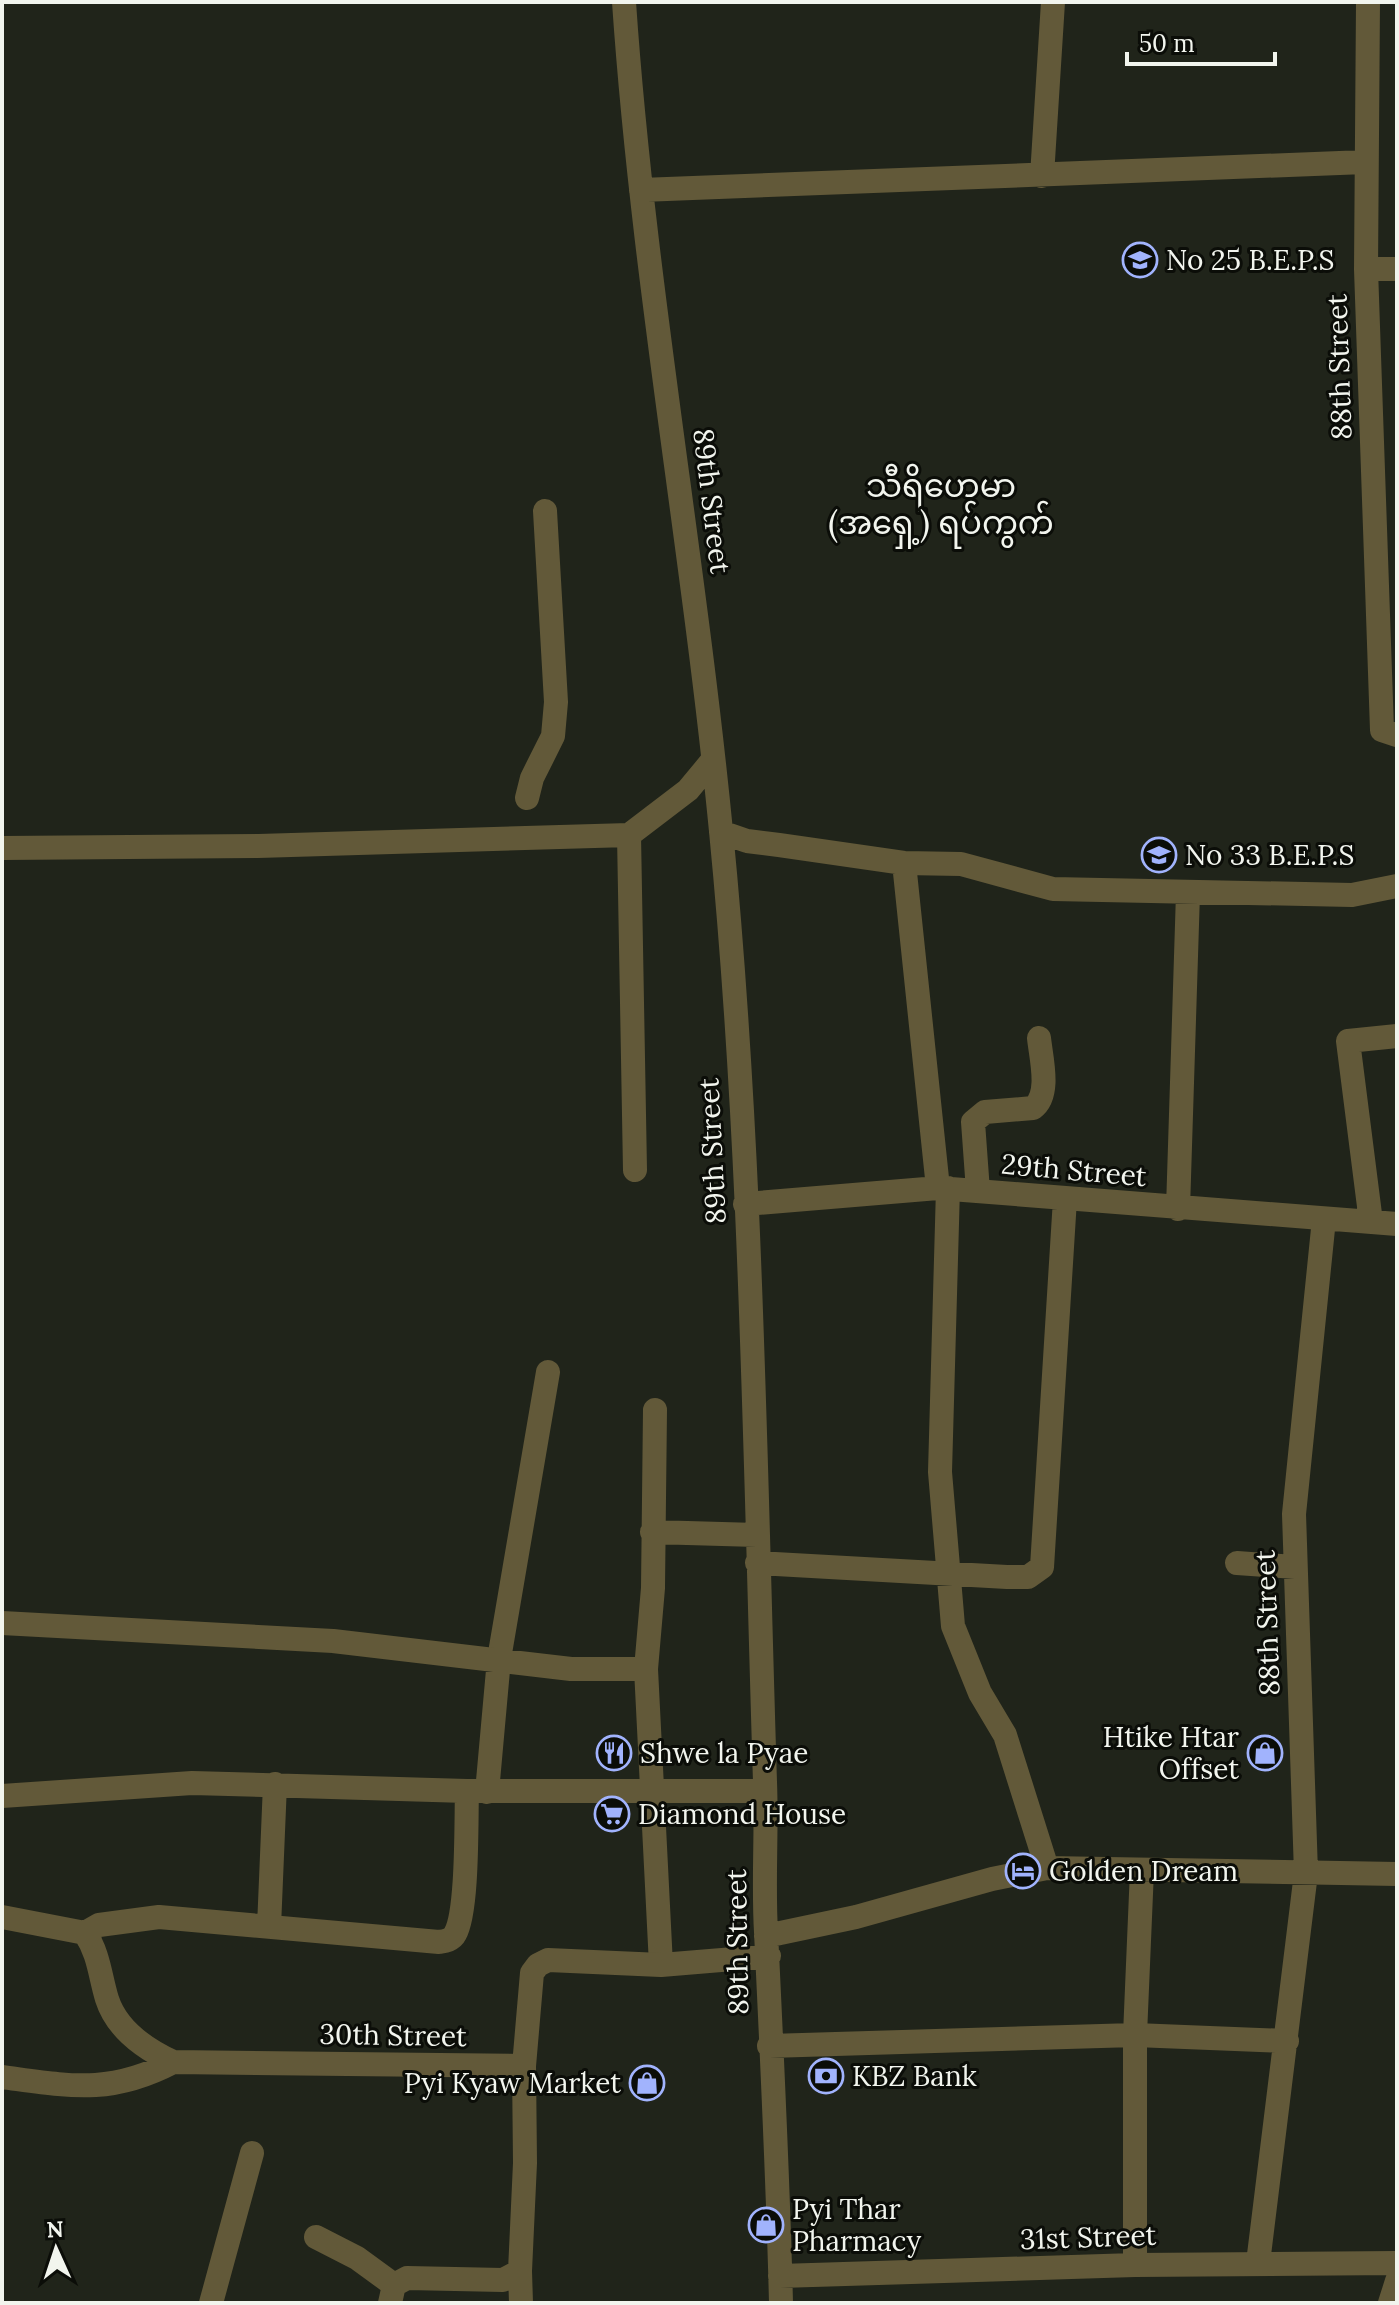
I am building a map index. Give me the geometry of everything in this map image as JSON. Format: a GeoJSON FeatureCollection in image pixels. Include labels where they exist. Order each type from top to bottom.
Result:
{"type":"FeatureCollection","features":[{"type":"Feature","properties":{"kind":"street","name":"89th Street"},"geometry":{"type":"LineString","coordinates":[[624,2],[641,190],[682,495],[721,832],[745,1204],[765,1791],[769,2046],[781,2303]]}},
{"type":"Feature","properties":{"kind":"street"},"geometry":{"type":"LineString","coordinates":[[1042,176],[1053,2]]}},
{"type":"Feature","properties":{"kind":"street","name":"88th Street"},"geometry":{"type":"LineString","coordinates":[[1368,2],[1366,269],[1386,490],[1390,732]]}},
{"type":"Feature","properties":{"kind":"street"},"geometry":{"type":"LineString","coordinates":[[641,190],[1365,162]]}},
{"type":"Feature","properties":{"kind":"street"},"geometry":{"type":"LineString","coordinates":[[1366,269],[1397,269]]}},
{"type":"Feature","properties":{"kind":"street"},"geometry":{"type":"LineString","coordinates":[[527,798],[532,778],[553,736],[556,702],[545,511]]}},
{"type":"Feature","properties":{"kind":"street"},"geometry":{"type":"LineString","coordinates":[[2,848],[629,835],[673,803],[712,761]]}},
{"type":"Feature","properties":{"kind":"street"},"geometry":{"type":"LineString","coordinates":[[721,832],[747,841],[904,863],[961,864],[1053,889],[1352,895],[1397,886]]}},
{"type":"Feature","properties":{"kind":"street"},"geometry":{"type":"LineString","coordinates":[[629,835],[635,1170]]}},
{"type":"Feature","properties":{"kind":"street"},"geometry":{"type":"LineString","coordinates":[[904,863],[943,1188],[940,1472],[946,1574],[953,1626],[980,1693],[1005,1735],[1047,1868]]}},
{"type":"Feature","properties":{"kind":"street"},"geometry":{"type":"LineString","coordinates":[[1178,1209],[1188,893]]}},
{"type":"Feature","properties":{"kind":"street"},"geometry":{"type":"LineString","coordinates":[[1371,1222],[1348,1041],[1397,1036]]}},
{"type":"Feature","properties":{"kind":"street"},"geometry":{"type":"LineString","coordinates":[[978,1191],[973,1122],[985,1112],[1033,1108],[1040,1103],[1043,1094],[1039,1038]]}},
{"type":"Feature","properties":{"kind":"street","name":"29th Street"},"geometry":{"type":"LineString","coordinates":[[745,1204],[943,1188],[1397,1224]]}},
{"type":"Feature","properties":{"kind":"street"},"geometry":{"type":"LineString","coordinates":[[757,1563],[1028,1577],[1042,1567],[1065,1199]]}},
{"type":"Feature","properties":{"kind":"street","name":"88th Street"},"geometry":{"type":"LineString","coordinates":[[1258,2263],[1306,1873],[1294,1514],[1324,1219]]}},
{"type":"Feature","properties":{"kind":"street"},"geometry":{"type":"LineString","coordinates":[[2,1917],[85,1933],[110,1923],[159,1917],[439,1942],[455,1936],[548,1372]]}},
{"type":"Feature","properties":{"kind":"street"},"geometry":{"type":"LineString","coordinates":[[655,1410],[653,1588],[646,1669],[661,1965]]}},
{"type":"Feature","properties":{"kind":"street"},"geometry":{"type":"LineString","coordinates":[[652,1532],[757,1535]]}},
{"type":"Feature","properties":{"kind":"street"},"geometry":{"type":"LineString","coordinates":[[1237,1563],[1295,1567]]}},
{"type":"Feature","properties":{"kind":"street"},"geometry":{"type":"LineString","coordinates":[[2,1623],[333,1641],[571,1669],[646,1669]]}},
{"type":"Feature","properties":{"kind":"street"},"geometry":{"type":"LineString","coordinates":[[2,1796],[192,1783],[477,1792],[765,1791]]}},
{"type":"Feature","properties":{"kind":"street"},"geometry":{"type":"LineString","coordinates":[[269,1927],[275,1784]]}},
{"type":"Feature","properties":{"kind":"street"},"geometry":{"type":"LineString","coordinates":[[521,2303],[524,2066],[532,1973],[538,1965],[548,1960],[661,1965],[767,1946],[992,1879],[1047,1868],[1397,1874]]}},
{"type":"Feature","properties":{"kind":"street"},"geometry":{"type":"LineString","coordinates":[[1135,2265],[1135,2035],[1142,1870]]}},
{"type":"Feature","properties":{"kind":"street","name":"30th Street"},"geometry":{"type":"LineString","coordinates":[[85,1933],[101,1970],[108,2002],[141,2047],[173,2062],[524,2066]]}},
{"type":"Feature","properties":{"kind":"street"},"geometry":{"type":"LineString","coordinates":[[769,2046],[1135,2035],[1287,2041]]}},
{"type":"Feature","properties":{"kind":"street"},"geometry":{"type":"LineString","coordinates":[[2,2077],[70,2086],[104,2086],[131,2082],[173,2062]]}},
{"type":"Feature","properties":{"kind":"street"},"geometry":{"type":"LineString","coordinates":[[211,2303],[252,2153]]}},
{"type":"Feature","properties":{"kind":"street"},"geometry":{"type":"LineString","coordinates":[[316,2237],[357,2258],[392,2294],[407,2278],[503,2280],[520,2271]]}},
{"type":"Feature","properties":{"kind":"street","name":"31st Street"},"geometry":{"type":"LineString","coordinates":[[780,2276],[1135,2265],[1397,2263]]}},
{"type":"Feature","properties":{"kind":"street"},"geometry":{"type":"LineString","coordinates":[[1390,2303],[1397,2281]]}},
{"type":"Feature","properties":{"kind":"place","name":"No 25 B.E.P.S"},"geometry":{"type":"Point","coordinates":[1140,260]}},
{"type":"Feature","properties":{"kind":"place","name":"No 33 B.E.P.S"},"geometry":{"type":"Point","coordinates":[1159,855]}},
{"type":"Feature","properties":{"kind":"place","name":"Shwe la Pyae"},"geometry":{"type":"Point","coordinates":[614,1753]}},
{"type":"Feature","properties":{"kind":"place","name":"Htike Htar Offset"},"geometry":{"type":"Point","coordinates":[1265,1753]}},
{"type":"Feature","properties":{"kind":"place","name":"Diamond House"},"geometry":{"type":"Point","coordinates":[612,1814]}},
{"type":"Feature","properties":{"kind":"place","name":"Golden Dream"},"geometry":{"type":"Point","coordinates":[1023,1871]}},
{"type":"Feature","properties":{"kind":"place","name":"KBZ Bank"},"geometry":{"type":"Point","coordinates":[826,2076]}},
{"type":"Feature","properties":{"kind":"place","name":"Pyi Kyaw Market"},"geometry":{"type":"Point","coordinates":[647,2083]}},
{"type":"Feature","properties":{"kind":"place","name":"Pyi Thar Pharmacy"},"geometry":{"type":"Point","coordinates":[766,2225]}},
{"type":"Feature","properties":{"kind":"district","name":"သီရိဟေမာ (အရှေ့) ရပ်ကွက်"},"geometry":{"type":"Point","coordinates":[941,504]}}]}
